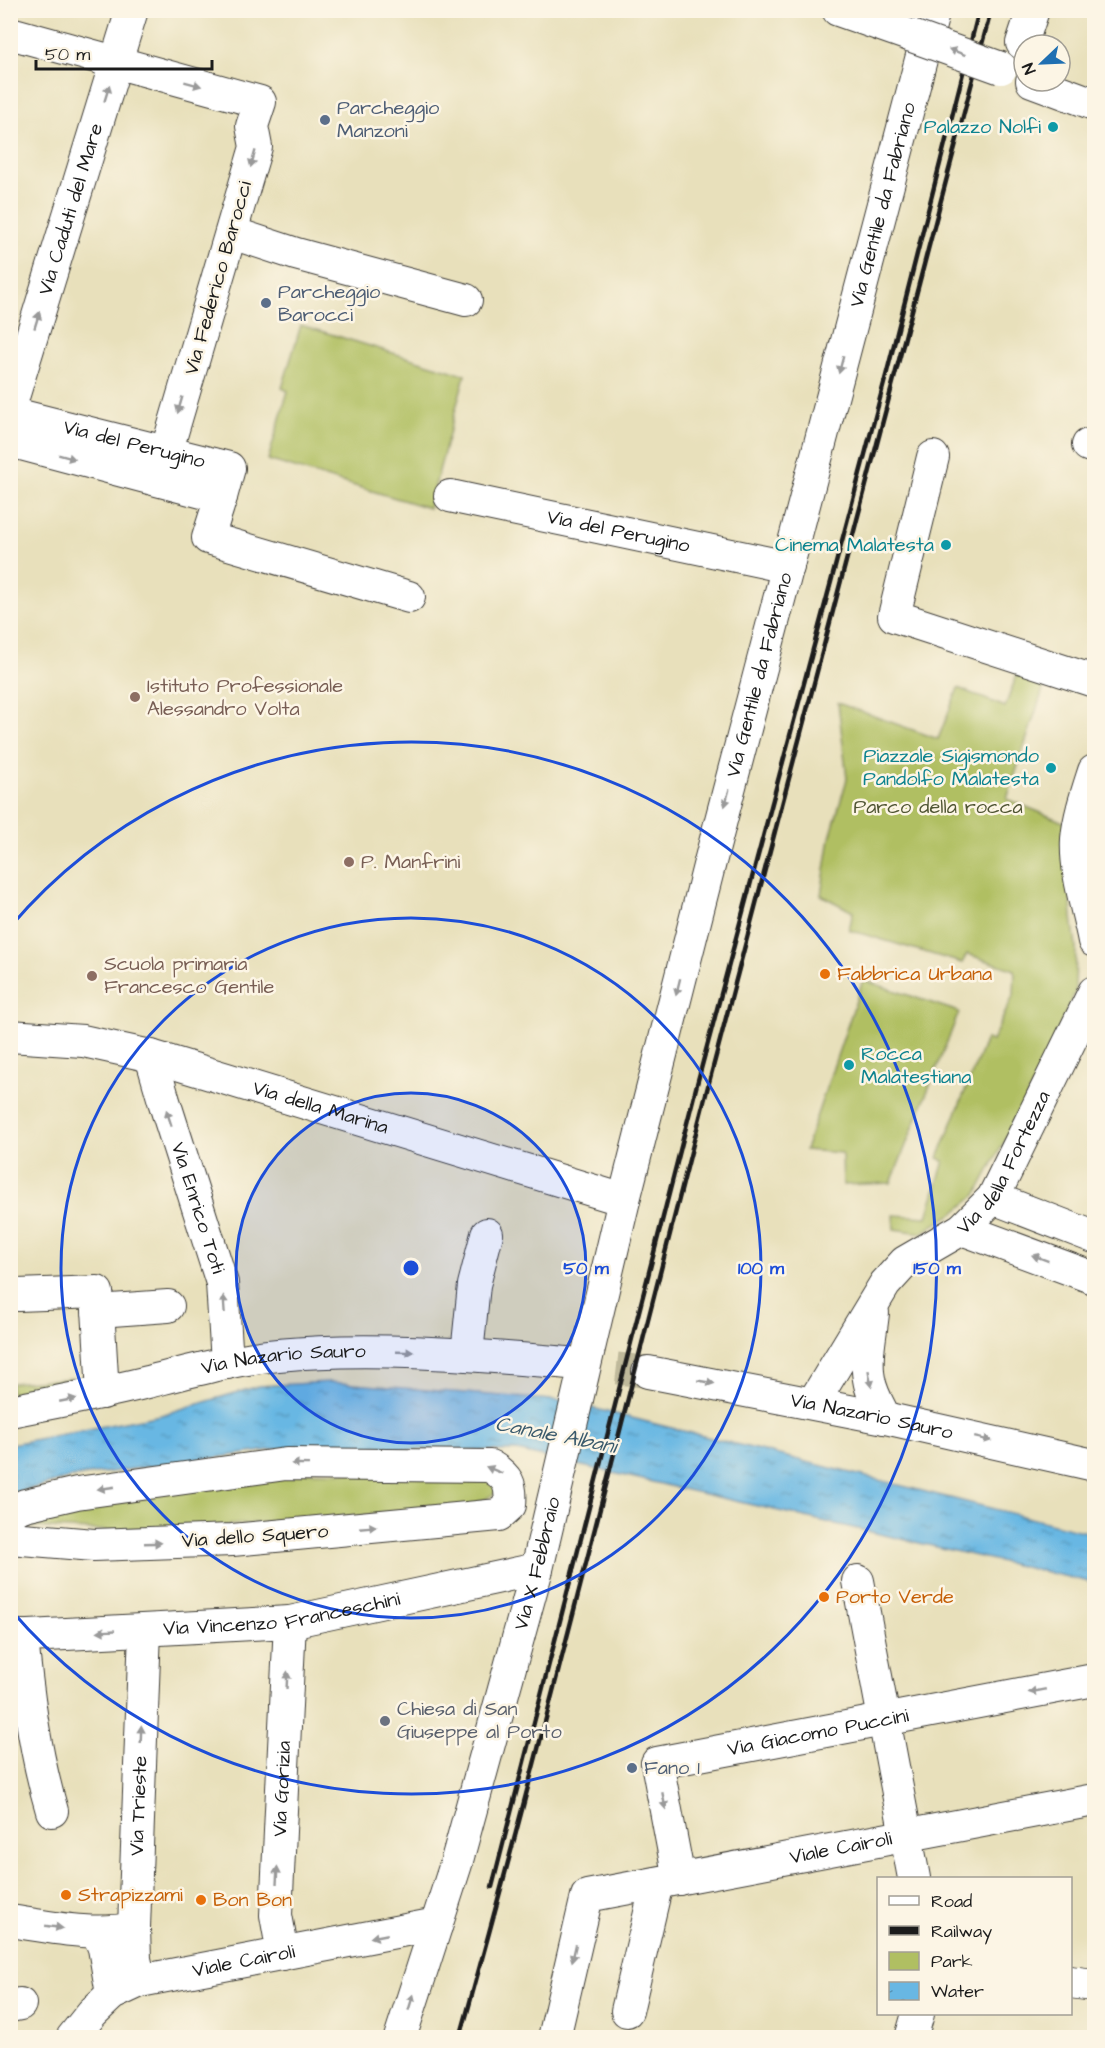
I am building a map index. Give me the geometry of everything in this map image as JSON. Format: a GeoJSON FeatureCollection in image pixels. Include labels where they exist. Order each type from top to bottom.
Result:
{"type":"FeatureCollection","features":[{"type":"Feature","properties":{"kind":"street","name":"Via Caduti del Mare"},"geometry":{"type":"LineString","coordinates":[[10,407],[15,374],[132,10]]}},
{"type":"Feature","properties":{"kind":"street"},"geometry":{"type":"LineString","coordinates":[[838,10],[1012,73]]}},
{"type":"Feature","properties":{"kind":"street","name":"Via Gentile da Fabriano"},"geometry":{"type":"LineString","coordinates":[[624,1200],[934,10]]}},
{"type":"Feature","properties":{"kind":"street"},"geometry":{"type":"LineString","coordinates":[[1025,33],[1033,10]]}},
{"type":"Feature","properties":{"kind":"street"},"geometry":{"type":"LineString","coordinates":[[10,33],[116,63]]}},
{"type":"Feature","properties":{"kind":"street","name":"Via Federico Barocci"},"geometry":{"type":"LineString","coordinates":[[116,63],[260,102],[252,126],[256,147],[166,453]]}},
{"type":"Feature","properties":{"kind":"street"},"geometry":{"type":"LineString","coordinates":[[1065,93],[1095,104]]}},
{"type":"Feature","properties":{"kind":"street"},"geometry":{"type":"LineString","coordinates":[[232,233],[296,254],[466,300]]}},
{"type":"Feature","properties":{"kind":"street","name":"Via del Perugino"},"geometry":{"type":"LineString","coordinates":[[10,413],[229,468],[208,538],[409,597]]}},
{"type":"Feature","properties":{"kind":"street","name":"Via del Perugino"},"geometry":{"type":"LineString","coordinates":[[10,441],[221,497]]}},
{"type":"Feature","properties":{"kind":"street"},"geometry":{"type":"LineString","coordinates":[[933,456],[894,616],[1095,681]]}},
{"type":"Feature","properties":{"kind":"street","name":"Via del Perugino"},"geometry":{"type":"LineString","coordinates":[[450,496],[788,567]]}},
{"type":"Feature","properties":{"kind":"street"},"geometry":{"type":"LineString","coordinates":[[1095,771],[1077,840],[1078,864],[1095,941]]}},
{"type":"Feature","properties":{"kind":"street"},"geometry":{"type":"LineString","coordinates":[[1082,817],[1095,854]]}},
{"type":"Feature","properties":{"kind":"street","name":"Via della Fortezza"},"geometry":{"type":"LineString","coordinates":[[813,1403],[885,1284],[905,1262],[962,1229],[993,1197],[1095,992]]}},
{"type":"Feature","properties":{"kind":"street","name":"Via della Marina"},"geometry":{"type":"LineString","coordinates":[[10,1036],[83,1041],[151,1056],[624,1200]]}},
{"type":"Feature","properties":{"kind":"street","name":"Via Enrico Toti"},"geometry":{"type":"LineString","coordinates":[[151,1056],[222,1283],[227,1363]]}},
{"type":"Feature","properties":{"kind":"street"},"geometry":{"type":"LineString","coordinates":[[993,1197],[1095,1237]]}},
{"type":"Feature","properties":{"kind":"street","name":"Via X Febbraio"},"geometry":{"type":"LineString","coordinates":[[400,2037],[456,1863],[537,1569],[556,1488],[576,1369],[624,1200]]}},
{"type":"Feature","properties":{"kind":"street"},"geometry":{"type":"LineString","coordinates":[[962,1229],[1095,1278]]}},
{"type":"Feature","properties":{"kind":"street"},"geometry":{"type":"LineString","coordinates":[[467,1354],[474,1285],[487,1234]]}},
{"type":"Feature","properties":{"kind":"street"},"geometry":{"type":"LineString","coordinates":[[18,1295],[97,1292],[103,1393]]}},
{"type":"Feature","properties":{"kind":"street","name":"Via della Fortezza"},"geometry":{"type":"LineString","coordinates":[[875,1300],[868,1362],[869,1379],[873,1394],[885,1418]]}},
{"type":"Feature","properties":{"kind":"street"},"geometry":{"type":"LineString","coordinates":[[98,1311],[168,1306]]}},
{"type":"Feature","properties":{"kind":"street","name":"Via Nazario Sauro"},"geometry":{"type":"LineString","coordinates":[[10,1411],[103,1393],[227,1363],[276,1355],[331,1352],[467,1354],[576,1369]]}},
{"type":"Feature","properties":{"kind":"street","name":"Via Nazario Sauro"},"geometry":{"type":"LineString","coordinates":[[648,1372],[813,1403],[1095,1465]]}},
{"type":"Feature","properties":{"kind":"street","name":"Via dello Squero"},"geometry":{"type":"LineString","coordinates":[[10,1511],[25,1505],[77,1493],[286,1464],[490,1466],[504,1474],[512,1490],[510,1505],[499,1515],[232,1540],[94,1545],[10,1538]]}},
{"type":"Feature","properties":{"kind":"street","name":"Via Vincenzo Franceschini"},"geometry":{"type":"LineString","coordinates":[[52,1811],[40,1774],[16,1636],[290,1622],[537,1569]]}},
{"type":"Feature","properties":{"kind":"street"},"geometry":{"type":"LineString","coordinates":[[858,1581],[914,1877]]}},
{"type":"Feature","properties":{"kind":"street","name":"Via Gorizia"},"geometry":{"type":"LineString","coordinates":[[283,1954],[276,1915],[290,1622]]}},
{"type":"Feature","properties":{"kind":"street","name":"Via Trieste"},"geometry":{"type":"LineString","coordinates":[[140,1981],[135,1959],[134,1928],[145,1629]]}},
{"type":"Feature","properties":{"kind":"street","name":"Via Giacomo Puccini"},"geometry":{"type":"LineString","coordinates":[[668,1881],[657,1763],[1095,1680]]}},
{"type":"Feature","properties":{"kind":"street","name":"Viale Cairoli"},"geometry":{"type":"LineString","coordinates":[[554,2037],[587,1896],[1095,1800]]}},
{"type":"Feature","properties":{"kind":"street"},"geometry":{"type":"LineString","coordinates":[[627,2011],[668,1881]]}},
{"type":"Feature","properties":{"kind":"street"},"geometry":{"type":"LineString","coordinates":[[10,1921],[98,1933],[134,1928]]}},
{"type":"Feature","properties":{"kind":"street","name":"Viale Cairoli"},"geometry":{"type":"LineString","coordinates":[[72,2037],[112,1994],[140,1981],[437,1924]]}},
{"type":"Feature","properties":{"kind":"street"},"geometry":{"type":"LineString","coordinates":[[98,1933],[104,1948],[112,1994]]}},
{"type":"Feature","properties":{"kind":"street"},"geometry":{"type":"LineString","coordinates":[[1072,1982],[1095,1985]]}},
{"type":"Feature","properties":{"kind":"street"},"geometry":{"type":"LineString","coordinates":[[911,2037],[917,2015]]}},
{"type":"Feature","properties":{"kind":"green space"},"geometry":{"type":"Polygon","coordinates":[[[301,325],[465,375],[429,508],[268,460],[288,391],[282,388],[301,325]]]}},
{"type":"Feature","properties":{"kind":"green space","name":"Parco della rocca"},"geometry":{"type":"Polygon","coordinates":[[[1020,666],[1048,674],[1007,799],[1066,823],[1076,947],[1075,992],[1024,1104],[976,1195],[954,1213],[921,1233],[894,1229],[893,1215],[927,1217],[944,1161],[938,1158],[986,1039],[992,1041],[1014,994],[1015,970],[967,954],[962,963],[849,930],[853,912],[821,895],[830,838],[847,779],[838,703],[938,739],[958,688],[1005,707],[1020,666]]]}},
{"type":"Feature","properties":{"kind":"green space"},"geometry":{"type":"Polygon","coordinates":[[[863,980],[959,1012],[891,1183],[843,1185],[842,1153],[805,1150],[863,980]]]}},
{"type":"Feature","properties":{"kind":"green space"},"geometry":{"type":"Polygon","coordinates":[[[86,1377],[86,1385],[11,1400],[11,1383],[86,1377]]]}},
{"type":"Feature","properties":{"kind":"green space"},"geometry":{"type":"Polygon","coordinates":[[[288,1471],[482,1476],[500,1487],[493,1495],[469,1508],[114,1531],[28,1527],[28,1515],[288,1471]]]}},
{"type":"Feature","properties":{"kind":"water","name":"Canale Albani"},"geometry":{"type":"Polygon","coordinates":[[[329,1382],[564,1401],[1094,1534],[1094,1583],[517,1451],[285,1448],[74,1477],[11,1494],[11,1444],[161,1415],[259,1386],[329,1382]]]}},
{"type":"Feature","properties":{"kind":"tunnel"},"geometry":{"type":"LineString","coordinates":[[569,1363],[648,1372]]}},
{"type":"Feature","properties":{"kind":"railway"},"geometry":{"type":"LineString","coordinates":[[492,1887],[697,1084],[887,372],[979,10]]}},
{"type":"Feature","properties":{"kind":"railway"},"geometry":{"type":"LineString","coordinates":[[460,2038],[524,1801],[742,955],[991,10]]}},
{"type":"Feature","properties":{"kind":"place","name":"Parcheggio Manzoni"},"geometry":{"type":"Point","coordinates":[325,120]}},
{"type":"Feature","properties":{"kind":"place","name":"Palazzo Nolfi"},"geometry":{"type":"Point","coordinates":[1053,127]}},
{"type":"Feature","properties":{"kind":"place","name":"Parcheggio Barocci"},"geometry":{"type":"Point","coordinates":[266,303]}},
{"type":"Feature","properties":{"kind":"place","name":"Cinema Malatesta"},"geometry":{"type":"Point","coordinates":[946,545]}},
{"type":"Feature","properties":{"kind":"place","name":"Istituto Professionale Alessandro Volta"},"geometry":{"type":"Point","coordinates":[135,697]}},
{"type":"Feature","properties":{"kind":"place","name":"Piazzale Sigismondo Pandolfo Malatesta"},"geometry":{"type":"Point","coordinates":[1051,768]}},
{"type":"Feature","properties":{"kind":"place","name":"P. Manfrini"},"geometry":{"type":"Point","coordinates":[349,862]}},
{"type":"Feature","properties":{"kind":"place","name":"Fabbrica Urbana"},"geometry":{"type":"Point","coordinates":[825,974]}},
{"type":"Feature","properties":{"kind":"place","name":"Scuola primaria Francesco Gentile"},"geometry":{"type":"Point","coordinates":[92,976]}},
{"type":"Feature","properties":{"kind":"place","name":"Rocca Malatestiana"},"geometry":{"type":"Point","coordinates":[849,1065]}},
{"type":"Feature","properties":{"kind":"place","name":"Porto Verde"},"geometry":{"type":"Point","coordinates":[824,1597]}},
{"type":"Feature","properties":{"kind":"place","name":"Chiesa di San Giuseppe al Porto"},"geometry":{"type":"Point","coordinates":[385,1721]}},
{"type":"Feature","properties":{"kind":"place","name":"Fano 1"},"geometry":{"type":"Point","coordinates":[632,1768]}},
{"type":"Feature","properties":{"kind":"place","name":"Strapizzami"},"geometry":{"type":"Point","coordinates":[66,1895]}},
{"type":"Feature","properties":{"kind":"place","name":"Bon Bon"},"geometry":{"type":"Point","coordinates":[201,1900]}}]}
